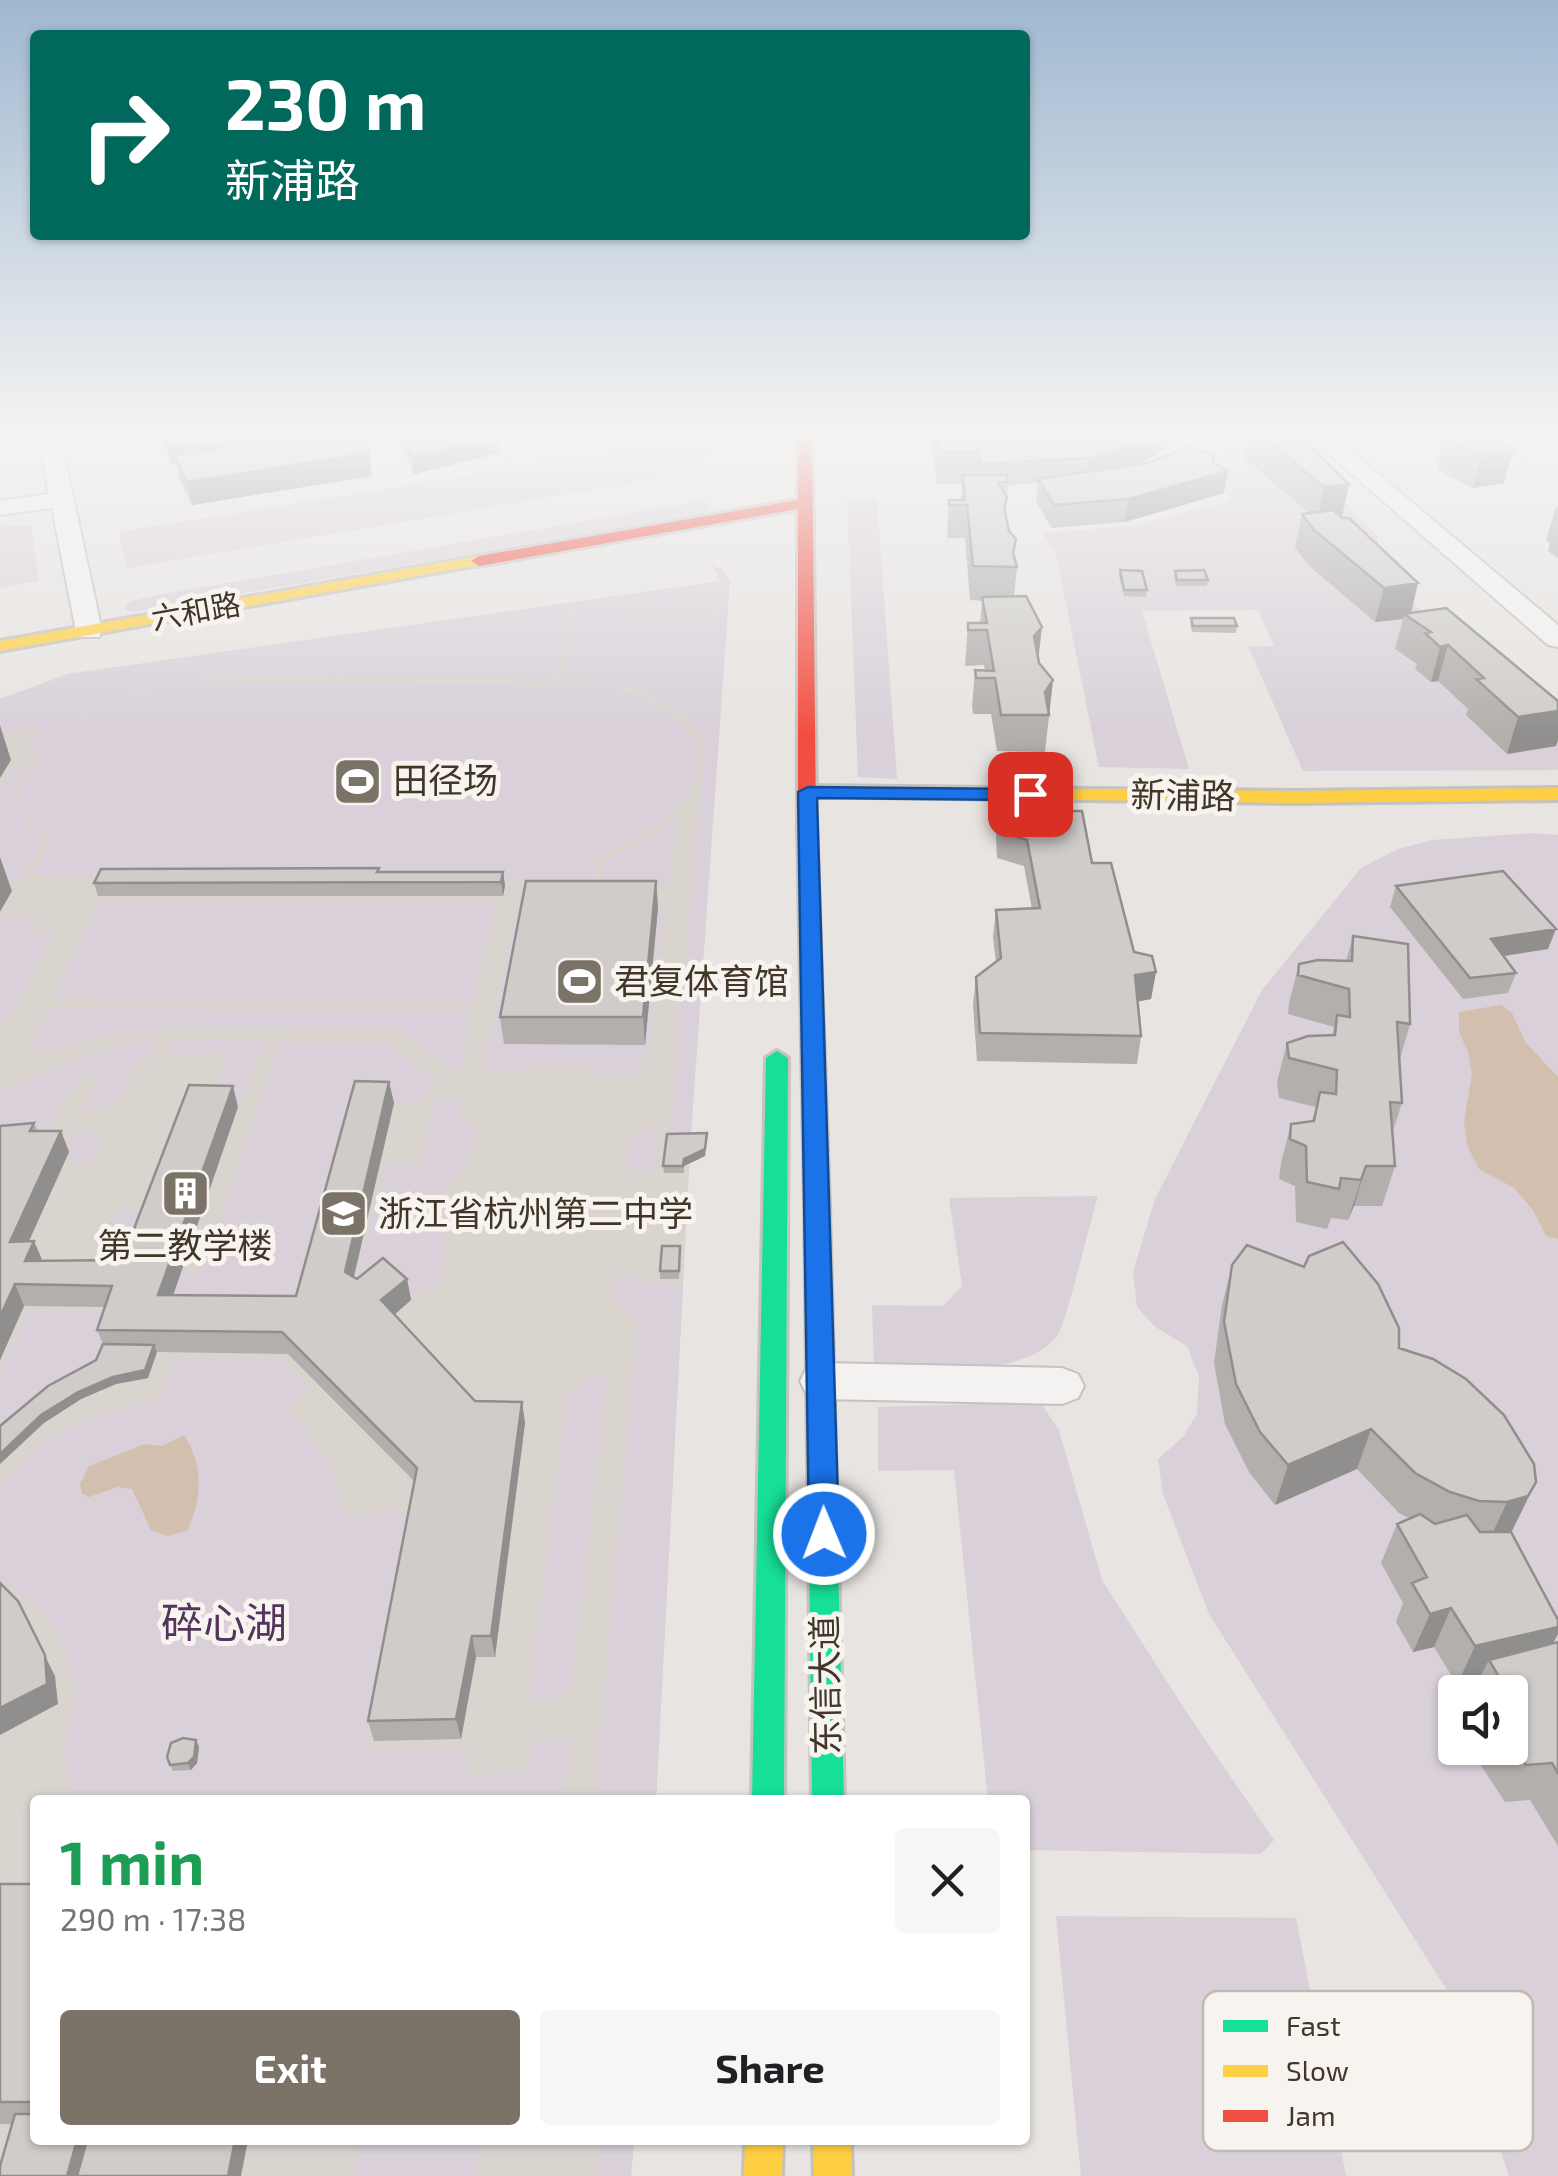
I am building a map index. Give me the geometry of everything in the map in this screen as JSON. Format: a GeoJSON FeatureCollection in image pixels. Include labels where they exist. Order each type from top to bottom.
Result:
{"type":"FeatureCollection","features":[{"type":"Feature","properties":{"kind":"main road","name":"六和路"},"geometry":{"type":"LineString","coordinates":[[0,646],[644,533]]}},
{"type":"Feature","properties":{"kind":"main road","name":"东信大道"},"geometry":{"type":"LineString","coordinates":[[782,622],[792,533]]}},
{"type":"Feature","properties":{"kind":"main road","name":"东信大道"},"geometry":{"type":"LineString","coordinates":[[796,533],[808,792],[828,1795]]}},
{"type":"Feature","properties":{"kind":"main road","name":"新浦路"},"geometry":{"type":"LineString","coordinates":[[808,792],[1296,797],[1558,794]]}},
{"type":"Feature","properties":{"kind":"main road","name":"东信大道"},"geometry":{"type":"LineString","coordinates":[[768,1795],[777,1041]]}},
{"type":"Feature","properties":{"kind":"main road"},"geometry":{"type":"LineString","coordinates":[[763,2176],[764,2145]]}},
{"type":"Feature","properties":{"kind":"main road"},"geometry":{"type":"LineString","coordinates":[[832,2145],[833,2176]]}},
{"type":"Feature","properties":{"kind":"street"},"geometry":{"type":"LineString","coordinates":[[69,533],[89,630]]}},
{"type":"Feature","properties":{"kind":"street"},"geometry":{"type":"LineString","coordinates":[[1433,533],[1558,639]]}},
{"type":"Feature","properties":{"kind":"street"},"geometry":{"type":"LineString","coordinates":[[822,1382],[1062,1386]]}},
{"type":"Feature","properties":{"kind":"shaded area","name":"浙江省杭州第二中学"},"geometry":{"type":"Polygon","coordinates":[[[720,581],[656,1795],[30,1795],[30,2145],[634,2145],[631,2176],[0,2176],[0,699],[68,674],[720,581]]]}},
{"type":"Feature","properties":{"kind":"shaded area"},"geometry":{"type":"Polygon","coordinates":[[[1501,1005],[1512,1013],[1526,1043],[1558,1077],[1558,1239],[1546,1236],[1533,1210],[1514,1188],[1479,1169],[1467,1145],[1464,1121],[1472,1074],[1459,1032],[1459,1012],[1501,1005]]]}},
{"type":"Feature","properties":{"kind":"shaded area"},"geometry":{"type":"Polygon","coordinates":[[[184,1435],[195,1459],[199,1483],[187,1531],[167,1536],[151,1530],[132,1489],[118,1487],[89,1497],[82,1494],[80,1484],[89,1466],[145,1444],[162,1446],[184,1435]]]}},
{"type":"Feature","properties":{"kind":"green space"},"geometry":{"type":"Polygon","coordinates":[[[0,533],[32,533],[39,581],[0,588],[0,533]]]}},
{"type":"Feature","properties":{"kind":"green space"},"geometry":{"type":"Polygon","coordinates":[[[118,533],[338,533],[127,568],[118,533]]]}},
{"type":"Feature","properties":{"kind":"green space"},"geometry":{"type":"Polygon","coordinates":[[[518,533],[594,533],[133,612],[125,609],[127,603],[518,533]]]}},
{"type":"Feature","properties":{"kind":"green space"},"geometry":{"type":"Polygon","coordinates":[[[848,533],[879,533],[897,779],[858,777],[848,533]]]}},
{"type":"Feature","properties":{"kind":"green space"},"geometry":{"type":"Polygon","coordinates":[[[1042,533],[1375,533],[1379,537],[1370,564],[1558,734],[1558,770],[1303,771],[1248,646],[1274,646],[1258,610],[1142,611],[1189,769],[1099,767],[1056,555],[1042,533]]]}},
{"type":"Feature","properties":{"kind":"green space"},"geometry":{"type":"Polygon","coordinates":[[[711,564],[723,570],[730,582],[691,1135],[670,1135],[705,742],[678,711],[643,692],[604,683],[562,680],[575,610],[571,611],[556,679],[205,676],[135,691],[113,700],[73,722],[36,753],[25,753],[42,726],[0,735],[0,699],[68,674],[717,582],[713,606],[587,608],[714,609],[710,683],[720,581],[711,564]]]}},
{"type":"Feature","properties":{"kind":"green space","name":"田径场"},"geometry":{"type":"Polygon","coordinates":[[[198,680],[608,686],[648,701],[683,725],[696,746],[697,766],[690,786],[676,805],[636,837],[597,857],[594,881],[32,875],[51,841],[27,816],[21,795],[29,772],[45,749],[82,718],[104,706],[198,680]]]}},
{"type":"Feature","properties":{"kind":"green space"},"geometry":{"type":"Polygon","coordinates":[[[28,764],[19,787],[18,805],[26,822],[43,841],[19,882],[0,882],[0,786],[12,768],[28,764]]]}},
{"type":"Feature","properties":{"kind":"green space"},"geometry":{"type":"Polygon","coordinates":[[[671,821],[677,821],[668,886],[599,885],[602,862],[637,845],[671,821]]]}},
{"type":"Feature","properties":{"kind":"green space"},"geometry":{"type":"Polygon","coordinates":[[[1532,833],[1558,835],[1558,2176],[1509,2176],[1501,2151],[1533,2151],[1533,1991],[1446,1991],[1209,1614],[1163,1494],[1158,1459],[1183,1437],[1197,1414],[1199,1377],[1187,1346],[1154,1326],[1137,1307],[1133,1272],[1155,1199],[1262,990],[1361,868],[1398,849],[1432,840],[1532,833]]]}},
{"type":"Feature","properties":{"kind":"green space"},"geometry":{"type":"Polygon","coordinates":[[[99,903],[497,904],[473,1001],[53,998],[99,903]]]}},
{"type":"Feature","properties":{"kind":"green space","name":"君复体育馆"},"geometry":{"type":"Polygon","coordinates":[[[517,908],[665,909],[648,1058],[639,1059],[639,1075],[594,1075],[595,1064],[523,1065],[521,1072],[482,1072],[517,908]]]}},
{"type":"Feature","properties":{"kind":"green space"},"geometry":{"type":"Polygon","coordinates":[[[0,920],[39,921],[32,934],[54,934],[10,1017],[0,1022],[0,920]]]}},
{"type":"Feature","properties":{"kind":"green space"},"geometry":{"type":"Polygon","coordinates":[[[51,1007],[471,1012],[462,1069],[450,1069],[400,1030],[171,1028],[111,1035],[60,1049],[29,1049],[51,1007]]]}},
{"type":"Feature","properties":{"kind":"green space"},"geometry":{"type":"Polygon","coordinates":[[[158,1039],[150,1059],[136,1063],[123,1093],[112,1105],[81,1112],[102,1070],[80,1081],[72,1090],[43,1144],[0,1147],[0,1090],[107,1049],[158,1039]]]}},
{"type":"Feature","properties":{"kind":"green space"},"geometry":{"type":"Polygon","coordinates":[[[172,1039],[265,1040],[244,1099],[214,1099],[229,1053],[166,1055],[172,1039]]]}},
{"type":"Feature","properties":{"kind":"green space"},"geometry":{"type":"Polygon","coordinates":[[[385,1041],[437,1081],[415,1103],[359,1103],[302,1317],[166,1316],[181,1273],[201,1272],[281,1042],[385,1041]]]}},
{"type":"Feature","properties":{"kind":"green space"},"geometry":{"type":"Polygon","coordinates":[[[439,1098],[460,1102],[458,1115],[476,1132],[470,1159],[446,1186],[437,1219],[447,1249],[438,1287],[412,1294],[395,1278],[354,1290],[384,1164],[421,1165],[432,1107],[439,1098]]]}},
{"type":"Feature","properties":{"kind":"green space"},"geometry":{"type":"Polygon","coordinates":[[[661,1124],[656,1169],[625,1169],[628,1138],[661,1124]]]}},
{"type":"Feature","properties":{"kind":"green space"},"geometry":{"type":"Polygon","coordinates":[[[73,1132],[105,1133],[91,1164],[68,1163],[74,1149],[65,1148],[73,1132]]]}},
{"type":"Feature","properties":{"kind":"green space"},"geometry":{"type":"Polygon","coordinates":[[[1098,1196],[1061,1327],[1041,1350],[998,1365],[972,1368],[874,1368],[872,1305],[943,1306],[962,1286],[949,1198],[1098,1196]]]}},
{"type":"Feature","properties":{"kind":"green space"},"geometry":{"type":"Polygon","coordinates":[[[118,1206],[142,1209],[114,1277],[89,1277],[118,1206]]]}},
{"type":"Feature","properties":{"kind":"green space"},"geometry":{"type":"Polygon","coordinates":[[[618,1274],[643,1276],[643,1284],[683,1284],[656,1795],[595,1795],[637,1322],[614,1302],[618,1274]]]}},
{"type":"Feature","properties":{"kind":"green space"},"geometry":{"type":"Polygon","coordinates":[[[29,1312],[112,1312],[93,1366],[48,1388],[0,1425],[0,1374],[29,1312]]]}},
{"type":"Feature","properties":{"kind":"green space","name":"碎心湖"},"geometry":{"type":"Polygon","coordinates":[[[175,1359],[281,1360],[311,1389],[287,1406],[329,1465],[345,1515],[409,1511],[363,1749],[468,1751],[466,1775],[528,1773],[533,1741],[570,1740],[564,1795],[72,1795],[64,1745],[77,1688],[61,1637],[31,1601],[0,1581],[0,1483],[37,1448],[84,1420],[162,1398],[175,1359]]]}},
{"type":"Feature","properties":{"kind":"green space"},"geometry":{"type":"Polygon","coordinates":[[[607,1376],[572,1682],[554,1701],[529,1700],[567,1395],[588,1377],[607,1376]]]}},
{"type":"Feature","properties":{"kind":"green space"},"geometry":{"type":"Polygon","coordinates":[[[1040,1402],[1059,1430],[1102,1580],[1274,1840],[1261,1854],[1030,1850],[1030,1795],[987,1795],[954,1470],[878,1471],[878,1407],[1040,1402]]]}},
{"type":"Feature","properties":{"kind":"green space"},"geometry":{"type":"Polygon","coordinates":[[[1056,1916],[1296,1918],[1310,1991],[1203,1991],[1203,2151],[1341,2151],[1346,2176],[1081,2176],[1056,1916]]]}},
{"type":"Feature","properties":{"kind":"green space"},"geometry":{"type":"Polygon","coordinates":[[[358,2145],[480,2145],[475,2176],[353,2176],[358,2145]]]}},
{"type":"Feature","properties":{"kind":"green space"},"geometry":{"type":"Polygon","coordinates":[[[601,2145],[634,2145],[631,2176],[598,2176],[601,2145]]]}},
{"type":"Feature","properties":{"kind":"building"},"geometry":{"type":"Polygon","coordinates":[[[970,533],[1010,533],[1016,539],[1013,553],[1017,567],[973,566],[970,533]]]}},
{"type":"Feature","properties":{"kind":"building"},"geometry":{"type":"Polygon","coordinates":[[[1317,533],[1364,533],[1418,583],[1384,588],[1317,533]]]}},
{"type":"Feature","properties":{"kind":"building"},"geometry":{"type":"Polygon","coordinates":[[[1120,570],[1142,571],[1147,590],[1124,590],[1120,570]]]}},
{"type":"Feature","properties":{"kind":"building"},"geometry":{"type":"Polygon","coordinates":[[[1204,570],[1208,580],[1177,580],[1175,571],[1204,570]]]}},
{"type":"Feature","properties":{"kind":"building"},"geometry":{"type":"Polygon","coordinates":[[[1026,596],[1042,627],[1034,636],[1039,663],[1053,680],[1045,692],[1049,715],[1001,715],[995,678],[976,678],[975,670],[994,671],[987,630],[968,630],[968,623],[987,623],[982,597],[1026,596]]]}},
{"type":"Feature","properties":{"kind":"building"},"geometry":{"type":"Polygon","coordinates":[[[1446,608],[1558,701],[1558,711],[1518,717],[1476,679],[1484,678],[1448,645],[1440,647],[1425,633],[1431,632],[1404,614],[1446,608]]]}},
{"type":"Feature","properties":{"kind":"building"},"geometry":{"type":"Polygon","coordinates":[[[1191,618],[1234,618],[1237,626],[1193,626],[1191,618]]]}},
{"type":"Feature","properties":{"kind":"building"},"geometry":{"type":"Polygon","coordinates":[[[998,811],[1082,811],[1092,863],[1111,863],[1134,952],[1152,956],[1156,972],[1135,975],[1141,1036],[980,1033],[976,977],[1001,958],[996,910],[1040,908],[1027,840],[999,831],[998,811]]]}},
{"type":"Feature","properties":{"kind":"building"},"geometry":{"type":"Polygon","coordinates":[[[379,868],[377,872],[503,872],[501,882],[94,883],[101,869],[379,868]]]}},
{"type":"Feature","properties":{"kind":"building"},"geometry":{"type":"Polygon","coordinates":[[[1503,871],[1556,929],[1491,939],[1516,973],[1470,978],[1396,886],[1503,871]]]}},
{"type":"Feature","properties":{"kind":"building","name":"君复体育馆"},"geometry":{"type":"Polygon","coordinates":[[[526,881],[656,881],[643,1017],[500,1017],[526,881]]]}},
{"type":"Feature","properties":{"kind":"building"},"geometry":{"type":"Polygon","coordinates":[[[1353,936],[1408,944],[1410,1024],[1397,1022],[1402,1103],[1390,1102],[1395,1166],[1366,1166],[1361,1180],[1341,1178],[1339,1189],[1307,1182],[1306,1146],[1290,1139],[1291,1124],[1314,1121],[1320,1092],[1336,1094],[1337,1070],[1289,1058],[1287,1043],[1308,1036],[1335,1035],[1337,1015],[1350,1017],[1349,989],[1298,975],[1299,964],[1352,961],[1353,936]]]}},
{"type":"Feature","properties":{"kind":"building"},"geometry":{"type":"Polygon","coordinates":[[[355,1081],[389,1082],[345,1272],[357,1279],[383,1258],[407,1279],[381,1300],[475,1401],[522,1402],[491,1636],[472,1636],[456,1719],[368,1721],[417,1468],[282,1332],[97,1330],[112,1286],[15,1284],[0,1317],[0,1126],[34,1123],[30,1131],[61,1131],[10,1242],[34,1241],[25,1261],[122,1260],[189,1085],[233,1086],[158,1295],[296,1296],[355,1081]]]}},
{"type":"Feature","properties":{"kind":"building"},"geometry":{"type":"Polygon","coordinates":[[[707,1133],[705,1149],[684,1159],[683,1166],[663,1166],[667,1134],[707,1133]]]}},
{"type":"Feature","properties":{"kind":"building"},"geometry":{"type":"Polygon","coordinates":[[[1343,1242],[1378,1284],[1399,1328],[1399,1348],[1433,1359],[1466,1379],[1504,1415],[1534,1464],[1536,1482],[1528,1496],[1507,1502],[1479,1501],[1450,1492],[1415,1473],[1371,1429],[1288,1465],[1260,1432],[1236,1384],[1224,1322],[1232,1265],[1247,1245],[1304,1267],[1309,1256],[1343,1242]]]}},
{"type":"Feature","properties":{"kind":"building"},"geometry":{"type":"Polygon","coordinates":[[[662,1246],[680,1246],[679,1271],[660,1271],[662,1246]]]}},
{"type":"Feature","properties":{"kind":"building"},"geometry":{"type":"Polygon","coordinates":[[[103,1344],[154,1345],[145,1370],[113,1377],[78,1392],[41,1415],[0,1454],[0,1426],[48,1386],[96,1360],[103,1344]]]}},
{"type":"Feature","properties":{"kind":"building"},"geometry":{"type":"Polygon","coordinates":[[[1420,1514],[1435,1524],[1467,1515],[1480,1532],[1511,1532],[1558,1620],[1558,1627],[1475,1646],[1451,1608],[1430,1614],[1412,1583],[1427,1577],[1397,1524],[1420,1514]]]}},
{"type":"Feature","properties":{"kind":"building"},"geometry":{"type":"Polygon","coordinates":[[[0,1583],[18,1601],[45,1655],[47,1684],[0,1708],[0,1583]]]}},
{"type":"Feature","properties":{"kind":"building"},"geometry":{"type":"Polygon","coordinates":[[[1558,1642],[1558,1773],[1552,1763],[1528,1765],[1528,1675],[1498,1675],[1489,1660],[1558,1642]]]}},
{"type":"Feature","properties":{"kind":"building"},"geometry":{"type":"Polygon","coordinates":[[[183,1738],[196,1740],[194,1757],[188,1763],[170,1765],[167,1757],[171,1743],[183,1738]]]}},
{"type":"Feature","properties":{"kind":"building"},"geometry":{"type":"Polygon","coordinates":[[[0,1884],[30,1884],[30,2102],[0,2102],[0,1884]]]}},
{"type":"Feature","properties":{"kind":"building"},"geometry":{"type":"Polygon","coordinates":[[[15,2114],[30,2114],[30,2145],[76,2145],[67,2176],[0,2176],[15,2114]]]}},
{"type":"Feature","properties":{"kind":"building"},"geometry":{"type":"Polygon","coordinates":[[[86,2145],[234,2145],[228,2176],[77,2176],[86,2145]]]}},
{"type":"Feature","properties":{"kind":"traffic: fast"},"geometry":{"type":"LineString","coordinates":[[768,1795],[777,1058]]}},
{"type":"Feature","properties":{"kind":"traffic: fast"},"geometry":{"type":"LineString","coordinates":[[817,1206],[828,1795]]}},
{"type":"Feature","properties":{"kind":"traffic: slow"},"geometry":{"type":"LineString","coordinates":[[0,646],[479,561]]}},
{"type":"Feature","properties":{"kind":"traffic: slow"},"geometry":{"type":"LineString","coordinates":[[808,792],[1296,797],[1558,794]]}},
{"type":"Feature","properties":{"kind":"traffic: slow"},"geometry":{"type":"LineString","coordinates":[[807,823],[817,1206]]}},
{"type":"Feature","properties":{"kind":"traffic: slow"},"geometry":{"type":"LineString","coordinates":[[763,2176],[764,2145]]}},
{"type":"Feature","properties":{"kind":"traffic: slow"},"geometry":{"type":"LineString","coordinates":[[832,2145],[833,2176]]}},
{"type":"Feature","properties":{"kind":"traffic: jam"},"geometry":{"type":"LineString","coordinates":[[479,561],[639,533]]}},
{"type":"Feature","properties":{"kind":"traffic: jam"},"geometry":{"type":"LineString","coordinates":[[806,533],[807,823]]}},
{"type":"Feature","properties":{"kind":"place","name":"田径场"},"geometry":{"type":"Point","coordinates":[358,781]}},
{"type":"Feature","properties":{"kind":"place","name":"君复体育馆"},"geometry":{"type":"Point","coordinates":[579,982]}},
{"type":"Feature","properties":{"kind":"place","name":"第二教学楼"},"geometry":{"type":"Point","coordinates":[185,1194]}},
{"type":"Feature","properties":{"kind":"place","name":"浙江省杭州第二中学"},"geometry":{"type":"Point","coordinates":[343,1214]}},
{"type":"Feature","properties":{"kind":"route"},"geometry":{"type":"LineString","coordinates":[[824,1534],[808,792],[1030,794]]}}]}
